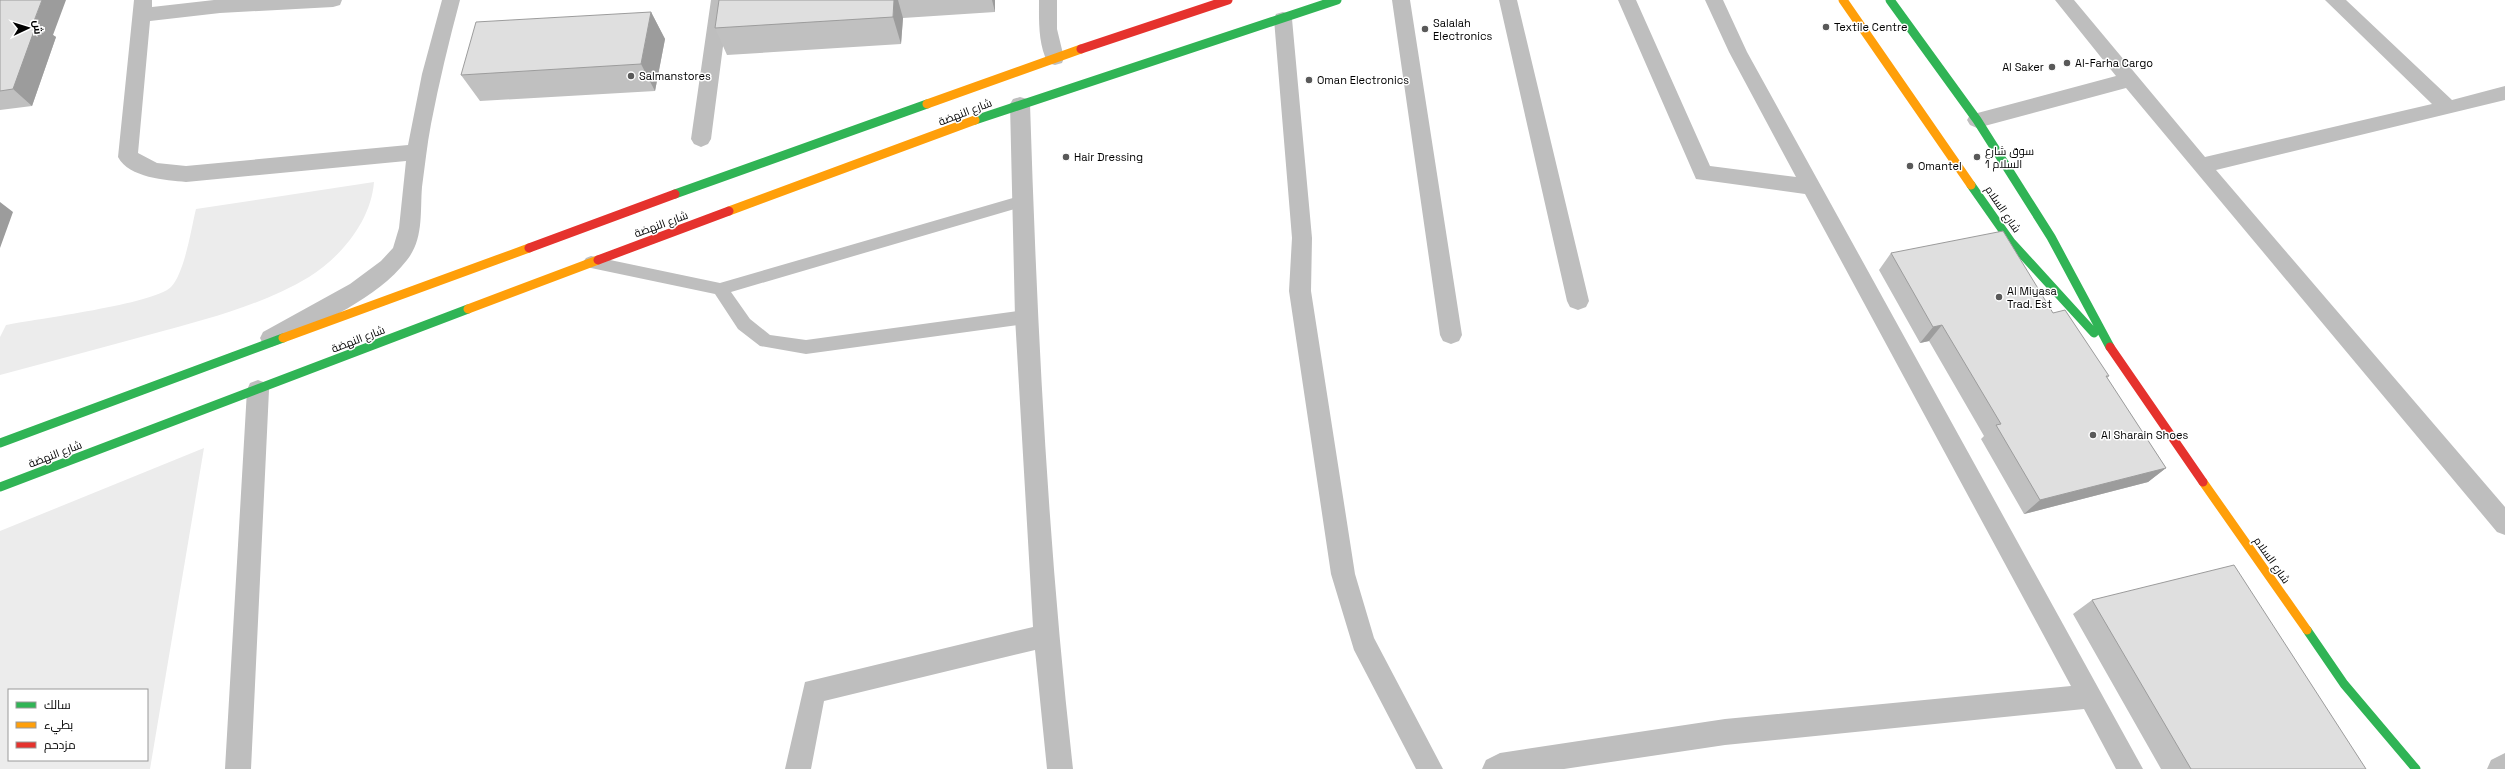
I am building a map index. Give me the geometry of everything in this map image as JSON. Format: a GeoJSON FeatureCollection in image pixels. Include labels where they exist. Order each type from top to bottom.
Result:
{"type":"FeatureCollection","features":[{"type":"Feature","properties":{"kind":"main road","name":"شارع النهضة"},"geometry":{"type":"LineString","coordinates":[[0,443],[667,197],[1055,58],[1228,0]]}},
{"type":"Feature","properties":{"kind":"main road","name":"شارع النهضة"},"geometry":{"type":"LineString","coordinates":[[0,487],[591,262],[772,197],[1020,104],[1283,19],[1337,0]]}},
{"type":"Feature","properties":{"kind":"main road","name":"شارع السلام"},"geometry":{"type":"LineString","coordinates":[[1843,0],[2011,242],[2117,359]]}},
{"type":"Feature","properties":{"kind":"main road","name":"شارع السلام"},"geometry":{"type":"LineString","coordinates":[[1890,0],[1978,120],[2051,237],[2117,359],[2344,684],[2416,769]]}},
{"type":"Feature","properties":{"kind":"main road"},"geometry":{"type":"LineString","coordinates":[[0,434],[41,429]]}},
{"type":"Feature","properties":{"kind":"street"},"geometry":{"type":"LineString","coordinates":[[333,0],[220,6],[142,7],[128,157],[154,171],[186,174],[418,152]]}},
{"type":"Feature","properties":{"kind":"street"},"geometry":{"type":"LineString","coordinates":[[242,355],[368,283],[390,265],[407,244],[412,182],[435,59],[450,0]]}},
{"type":"Feature","properties":{"kind":"street"},"geometry":{"type":"LineString","coordinates":[[701,139],[720,0]]}},
{"type":"Feature","properties":{"kind":"street"},"geometry":{"type":"LineString","coordinates":[[1048,0],[1048,29],[1055,58]]}},
{"type":"Feature","properties":{"kind":"street"},"geometry":{"type":"LineString","coordinates":[[1401,0],[1451,335]]}},
{"type":"Feature","properties":{"kind":"street"},"geometry":{"type":"LineString","coordinates":[[1508,0],[1578,301]]}},
{"type":"Feature","properties":{"kind":"street"},"geometry":{"type":"LineString","coordinates":[[1627,0],[1703,172],[1812,187]]}},
{"type":"Feature","properties":{"kind":"street"},"geometry":{"type":"LineString","coordinates":[[1714,0],[1738,52],[2130,769]]}},
{"type":"Feature","properties":{"kind":"street"},"geometry":{"type":"LineString","coordinates":[[2064,0],[2201,166],[2505,524]]}},
{"type":"Feature","properties":{"kind":"street"},"geometry":{"type":"LineString","coordinates":[[2334,0],[2448,108]]}},
{"type":"Feature","properties":{"kind":"street"},"geometry":{"type":"LineString","coordinates":[[1283,19],[1302,238],[1300,291],[1343,574],[1363,642],[1430,769]]}},
{"type":"Feature","properties":{"kind":"street"},"geometry":{"type":"LineString","coordinates":[[1978,120],[2129,80]]}},
{"type":"Feature","properties":{"kind":"street"},"geometry":{"type":"LineString","coordinates":[[2201,166],[2448,108],[2505,93]]}},
{"type":"Feature","properties":{"kind":"street"},"geometry":{"type":"LineString","coordinates":[[1020,104],[1026,317],[1046,636],[1060,769]]}},
{"type":"Feature","properties":{"kind":"street"},"geometry":{"type":"LineString","coordinates":[[238,769],[258,390]]}},
{"type":"Feature","properties":{"kind":"street"},"geometry":{"type":"LineString","coordinates":[[798,769],[814,690],[1046,636]]}},
{"type":"Feature","properties":{"kind":"street"},"geometry":{"type":"LineString","coordinates":[[1495,769],[1500,766],[1725,732],[2090,696]]}},
{"type":"Feature","properties":{"kind":"street"},"geometry":{"type":"LineString","coordinates":[[2500,769],[2505,766]]}},
{"type":"Feature","properties":{"kind":"lane"},"geometry":{"type":"LineString","coordinates":[[591,262],[720,289],[1023,201]]}},
{"type":"Feature","properties":{"kind":"lane"},"geometry":{"type":"LineString","coordinates":[[720,289],[744,324],[766,341],[806,347],[1026,317]]}},
{"type":"Feature","properties":{"kind":"shaded area"},"geometry":{"type":"Polygon","coordinates":[[[374,182],[372,196],[367,210],[361,224],[352,237],[321,269],[291,287],[233,311],[172,329],[0,375],[0,337],[6,325],[119,305],[160,293],[171,287],[176,280],[184,261],[196,209],[374,182]]]}},
{"type":"Feature","properties":{"kind":"shaded area"},"geometry":{"type":"Polygon","coordinates":[[[204,448],[150,769],[0,769],[0,531],[204,448]]]}},
{"type":"Feature","properties":{"kind":"building"},"geometry":{"type":"Polygon","coordinates":[[[0,0],[42,0],[34,21],[38,20],[13,89],[0,91],[0,0]]]}},
{"type":"Feature","properties":{"kind":"building"},"geometry":{"type":"Polygon","coordinates":[[[719,0],[894,0],[893,17],[715,28],[719,0]]]}},
{"type":"Feature","properties":{"kind":"building"},"geometry":{"type":"Polygon","coordinates":[[[651,12],[641,64],[461,75],[476,22],[651,12]]]}},
{"type":"Feature","properties":{"kind":"building"},"geometry":{"type":"Polygon","coordinates":[[[2003,231],[2053,313],[2065,310],[2109,376],[2106,376],[2166,468],[2040,500],[1996,425],[2001,424],[1942,325],[1933,327],[1891,253],[2003,231]]]}},
{"type":"Feature","properties":{"kind":"building"},"geometry":{"type":"Polygon","coordinates":[[[2234,565],[2366,769],[2191,769],[2092,600],[2234,565]]]}},
{"type":"Feature","properties":{"kind":"traffic: fast"},"geometry":{"type":"LineString","coordinates":[[975,120],[1337,0]]}},
{"type":"Feature","properties":{"kind":"traffic: fast"},"geometry":{"type":"LineString","coordinates":[[1890,0],[1977,120],[2051,237],[2110,347]]}},
{"type":"Feature","properties":{"kind":"traffic: fast"},"geometry":{"type":"LineString","coordinates":[[675,194],[927,104]]}},
{"type":"Feature","properties":{"kind":"traffic: fast"},"geometry":{"type":"LineString","coordinates":[[1971,185],[2011,242],[2094,333]]}},
{"type":"Feature","properties":{"kind":"traffic: fast"},"geometry":{"type":"LineString","coordinates":[[0,487],[468,309]]}},
{"type":"Feature","properties":{"kind":"traffic: fast"},"geometry":{"type":"LineString","coordinates":[[0,443],[283,338]]}},
{"type":"Feature","properties":{"kind":"traffic: fast"},"geometry":{"type":"LineString","coordinates":[[2307,630],[2344,684],[2416,769]]}},
{"type":"Feature","properties":{"kind":"traffic: slow"},"geometry":{"type":"LineString","coordinates":[[1843,0],[1971,185]]}},
{"type":"Feature","properties":{"kind":"traffic: slow"},"geometry":{"type":"LineString","coordinates":[[927,104],[1081,49]]}},
{"type":"Feature","properties":{"kind":"traffic: slow"},"geometry":{"type":"LineString","coordinates":[[729,211],[975,120]]}},
{"type":"Feature","properties":{"kind":"traffic: slow"},"geometry":{"type":"LineString","coordinates":[[283,338],[529,248]]}},
{"type":"Feature","properties":{"kind":"traffic: slow"},"geometry":{"type":"LineString","coordinates":[[468,309],[598,260]]}},
{"type":"Feature","properties":{"kind":"traffic: slow"},"geometry":{"type":"LineString","coordinates":[[2203,482],[2307,630]]}},
{"type":"Feature","properties":{"kind":"traffic: jam"},"geometry":{"type":"LineString","coordinates":[[1081,49],[1228,0]]}},
{"type":"Feature","properties":{"kind":"traffic: jam"},"geometry":{"type":"LineString","coordinates":[[529,248],[675,194]]}},
{"type":"Feature","properties":{"kind":"traffic: jam"},"geometry":{"type":"LineString","coordinates":[[598,260],[729,211]]}},
{"type":"Feature","properties":{"kind":"traffic: jam"},"geometry":{"type":"LineString","coordinates":[[2110,347],[2203,482]]}},
{"type":"Feature","properties":{"kind":"place","name":"Textile Centre"},"geometry":{"type":"Point","coordinates":[1826,27]}},
{"type":"Feature","properties":{"kind":"place","name":"Salalah Electronics"},"geometry":{"type":"Point","coordinates":[1425,29]}},
{"type":"Feature","properties":{"kind":"place","name":"Al-Farha Cargo"},"geometry":{"type":"Point","coordinates":[2067,63]}},
{"type":"Feature","properties":{"kind":"place","name":"Al Saker"},"geometry":{"type":"Point","coordinates":[2052,67]}},
{"type":"Feature","properties":{"kind":"place","name":"Salmanstores"},"geometry":{"type":"Point","coordinates":[631,76]}},
{"type":"Feature","properties":{"kind":"place","name":"Oman Electronics"},"geometry":{"type":"Point","coordinates":[1309,80]}},
{"type":"Feature","properties":{"kind":"place","name":"Hair Dressing"},"geometry":{"type":"Point","coordinates":[1066,157]}},
{"type":"Feature","properties":{"kind":"place","name":"سوق شارع السلام 1"},"geometry":{"type":"Point","coordinates":[1977,157]}},
{"type":"Feature","properties":{"kind":"place","name":"Omantel"},"geometry":{"type":"Point","coordinates":[1910,166]}},
{"type":"Feature","properties":{"kind":"place","name":"Al Miyasa Trad. Est"},"geometry":{"type":"Point","coordinates":[1999,297]}},
{"type":"Feature","properties":{"kind":"place","name":"Al Sharain Shoes"},"geometry":{"type":"Point","coordinates":[2093,435]}}]}
